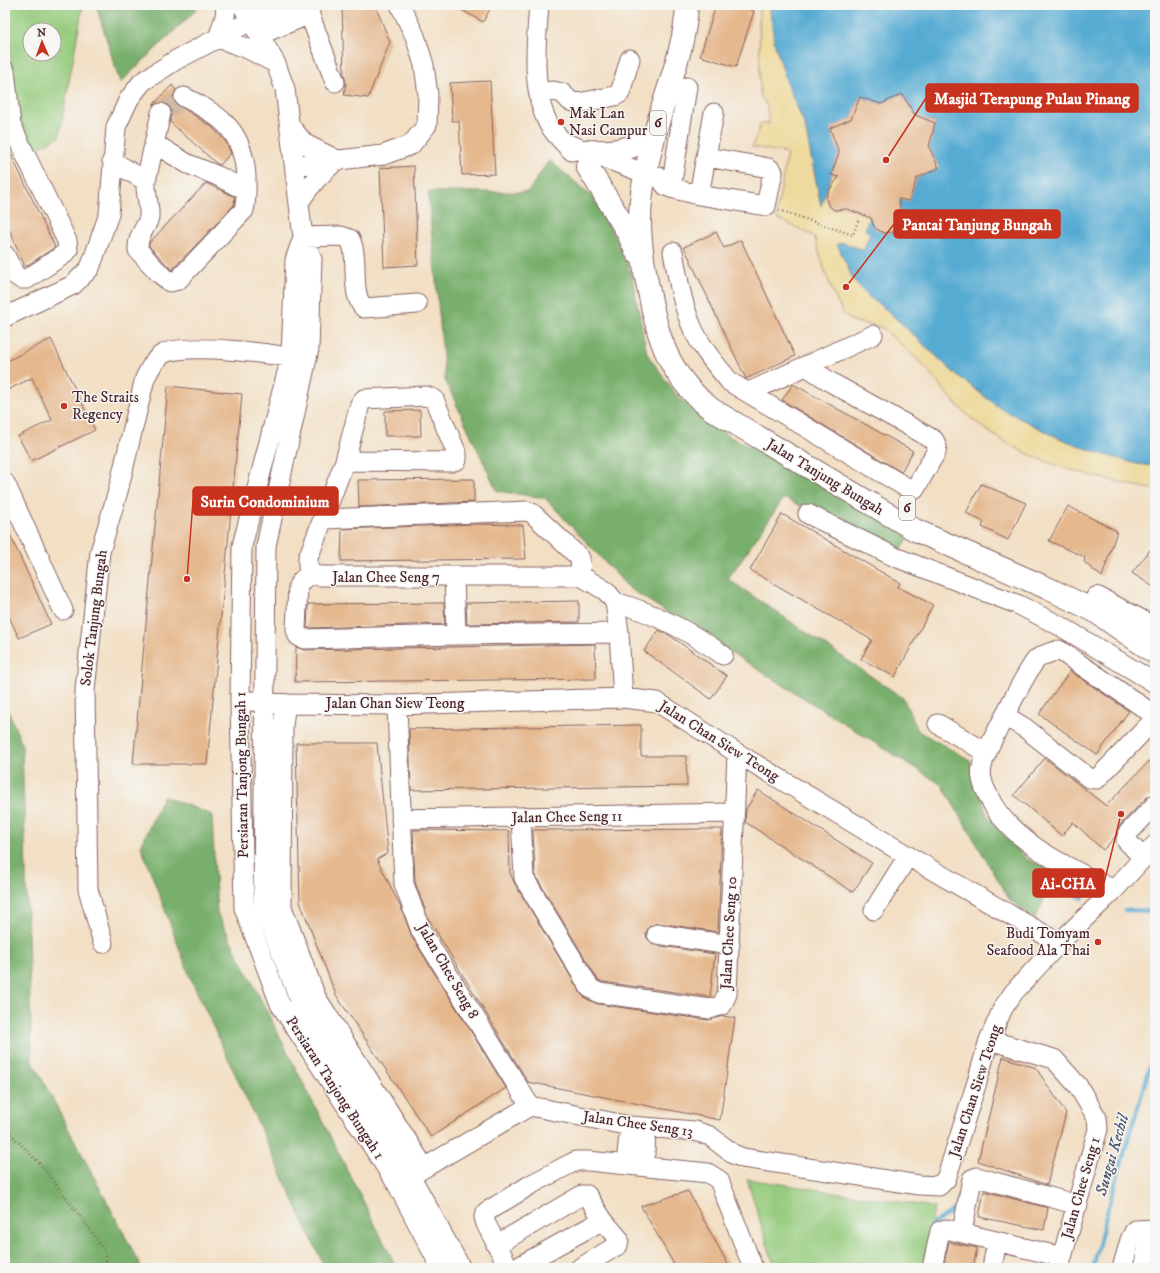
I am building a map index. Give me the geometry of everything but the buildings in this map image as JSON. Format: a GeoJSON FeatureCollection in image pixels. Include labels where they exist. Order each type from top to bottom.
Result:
{"type":"FeatureCollection","features":[{"type":"Feature","properties":{"kind":"main road","name":"6"},"geometry":{"type":"LineString","coordinates":[[657,184],[654,136],[674,72],[687,15],[687,5]]}},
{"type":"Feature","properties":{"kind":"main road","name":"6"},"geometry":{"type":"LineString","coordinates":[[657,184],[689,38],[694,5]]}},
{"type":"Feature","properties":{"kind":"main road"},"geometry":{"type":"LineString","coordinates":[[646,277],[627,230],[585,158],[623,150],[641,144],[654,136]]}},
{"type":"Feature","properties":{"kind":"main road","name":"Jalan Tanjung Bungah"},"geometry":{"type":"LineString","coordinates":[[657,184],[640,219],[641,250],[654,320],[662,346],[678,376],[687,387],[711,409],[915,530],[1047,588],[1093,610],[1155,653]]}},
{"type":"Feature","properties":{"kind":"main road","name":"Jalan Tanjung Bungah"},"geometry":{"type":"LineString","coordinates":[[657,184],[654,207],[654,232],[659,274],[666,309],[676,341],[691,370],[710,391],[725,403],[883,483],[923,518],[1066,581],[1139,620],[1155,631]]}},
{"type":"Feature","properties":{"kind":"street"},"geometry":{"type":"LineString","coordinates":[[218,38],[225,17],[226,5]]}},
{"type":"Feature","properties":{"kind":"street"},"geometry":{"type":"LineString","coordinates":[[5,317],[73,285],[90,268],[109,214],[112,161],[116,127],[129,99],[142,82],[176,60],[251,20],[290,5]]}},
{"type":"Feature","properties":{"kind":"street"},"geometry":{"type":"LineString","coordinates":[[295,165],[383,155],[411,145],[428,125],[428,95],[424,65],[415,36],[400,5]]}},
{"type":"Feature","properties":{"kind":"street"},"geometry":{"type":"LineString","coordinates":[[539,5],[536,50],[539,93],[542,108],[548,123],[563,142],[585,158],[657,184],[699,195],[766,206],[773,177],[773,172],[769,168],[706,157]]}},
{"type":"Feature","properties":{"kind":"street"},"geometry":{"type":"LineString","coordinates":[[251,20],[308,10],[335,82]]}},
{"type":"Feature","properties":{"kind":"street","name":"Persiaran Tanjong Bungah 1"},"geometry":{"type":"LineString","coordinates":[[251,20],[276,64],[285,89],[300,201],[303,237],[296,260],[299,359],[266,546],[263,905],[300,1001],[411,1175],[441,1268]]}},
{"type":"Feature","properties":{"kind":"street"},"geometry":{"type":"LineString","coordinates":[[218,38],[246,48],[276,64]]}},
{"type":"Feature","properties":{"kind":"street"},"geometry":{"type":"LineString","coordinates":[[539,93],[562,93],[570,101],[578,103],[614,96],[620,93],[630,59]]}},
{"type":"Feature","properties":{"kind":"street"},"geometry":{"type":"LineString","coordinates":[[5,71],[11,124],[67,241],[68,250],[27,279],[20,279],[15,275],[5,255]]}},
{"type":"Feature","properties":{"kind":"street"},"geometry":{"type":"LineString","coordinates":[[657,184],[687,87]]}},
{"type":"Feature","properties":{"kind":"street"},"geometry":{"type":"LineString","coordinates":[[161,113],[146,181],[145,193],[149,218],[140,232],[138,250],[159,273],[170,282],[178,280],[244,210],[247,201],[242,148],[233,132],[211,110],[184,97]]}},
{"type":"Feature","properties":{"kind":"street"},"geometry":{"type":"LineString","coordinates":[[699,195],[714,113]]}},
{"type":"Feature","properties":{"kind":"street"},"geometry":{"type":"LineString","coordinates":[[290,126],[305,144],[337,160]]}},
{"type":"Feature","properties":{"kind":"street"},"geometry":{"type":"LineString","coordinates":[[155,144],[188,164],[218,176],[237,186],[246,188]]}},
{"type":"Feature","properties":{"kind":"street"},"geometry":{"type":"LineString","coordinates":[[300,201],[307,190],[324,171],[337,160]]}},
{"type":"Feature","properties":{"kind":"street"},"geometry":{"type":"LineString","coordinates":[[112,161],[146,181]]}},
{"type":"Feature","properties":{"kind":"street"},"geometry":{"type":"LineString","coordinates":[[303,237],[341,236],[350,239],[353,248],[358,299],[364,308],[417,304]]}},
{"type":"Feature","properties":{"kind":"street"},"geometry":{"type":"LineString","coordinates":[[673,252],[682,298],[693,330],[712,359],[730,382],[749,392],[883,483],[914,489],[936,452],[937,446],[934,440],[832,383],[806,366]]}},
{"type":"Feature","properties":{"kind":"street"},"geometry":{"type":"LineString","coordinates":[[749,392],[873,335]]}},
{"type":"Feature","properties":{"kind":"street","name":"Solok Tanjung Bungah"},"geometry":{"type":"LineString","coordinates":[[103,942],[88,889],[85,690],[100,552],[118,490],[145,378],[153,363],[162,354],[180,349],[218,350],[299,359]]}},
{"type":"Feature","properties":{"kind":"street","name":"Persiaran Tanjong Bungah 1"},"geometry":{"type":"LineString","coordinates":[[299,359],[242,546],[240,701],[244,908],[280,1004],[411,1175]]}},
{"type":"Feature","properties":{"kind":"street","name":"Jalan Chee Seng 7"},"geometry":{"type":"LineString","coordinates":[[345,461],[458,460],[458,454],[434,399],[426,396],[364,398],[360,404],[345,461],[308,558],[308,567],[312,574],[319,576],[581,576]]}},
{"type":"Feature","properties":{"kind":"street"},"geometry":{"type":"LineString","coordinates":[[5,483],[63,610]]}},
{"type":"Feature","properties":{"kind":"street"},"geometry":{"type":"LineString","coordinates":[[324,518],[527,511],[532,513],[580,558],[581,576],[606,591],[616,602],[636,608],[661,620],[706,643],[723,655]]}},
{"type":"Feature","properties":{"kind":"street"},"geometry":{"type":"LineString","coordinates":[[808,514],[895,557],[1025,608],[1062,627],[1155,683]]}},
{"type":"Feature","properties":{"kind":"street"},"geometry":{"type":"LineString","coordinates":[[312,574],[302,580],[298,586],[296,630],[298,636],[304,639],[619,633]]}},
{"type":"Feature","properties":{"kind":"street"},"geometry":{"type":"LineString","coordinates":[[454,577],[456,635]]}},
{"type":"Feature","properties":{"kind":"street"},"geometry":{"type":"LineString","coordinates":[[616,602],[622,698]]}},
{"type":"Feature","properties":{"kind":"street"},"geometry":{"type":"LineString","coordinates":[[1005,716],[1025,728],[1089,778],[1097,779],[1150,724],[1152,718],[1150,712],[1060,650],[1046,654],[1036,660],[1005,716],[982,767],[982,778],[992,805],[1005,822],[1018,835],[1078,872],[1114,890]]}},
{"type":"Feature","properties":{"kind":"street","name":"Jalan Chan Siew Teong"},"geometry":{"type":"LineString","coordinates":[[240,701],[264,701],[289,704],[396,705],[622,698],[658,702],[737,753],[908,856],[1059,943]]}},
{"type":"Feature","properties":{"kind":"street","name":"Persiaran Tanjong Bungah 1"},"geometry":{"type":"LineString","coordinates":[[289,704],[285,710],[282,725],[282,907],[316,996],[461,1268]]}},
{"type":"Feature","properties":{"kind":"street","name":"Jalan Chee Seng 8"},"geometry":{"type":"LineString","coordinates":[[396,705],[404,884],[421,931],[530,1106]]}},
{"type":"Feature","properties":{"kind":"street"},"geometry":{"type":"LineString","coordinates":[[938,724],[987,753]]}},
{"type":"Feature","properties":{"kind":"street"},"geometry":{"type":"LineString","coordinates":[[264,725],[282,725]]}},
{"type":"Feature","properties":{"kind":"street","name":"Jalan Chee Seng 10"},"geometry":{"type":"LineString","coordinates":[[521,818],[524,878],[590,988],[600,993],[710,1009],[722,1005],[727,994],[730,945],[733,813],[737,753]]}},
{"type":"Feature","properties":{"kind":"street"},"geometry":{"type":"LineString","coordinates":[[1149,851],[1126,840],[1128,833],[1155,804]]}},
{"type":"Feature","properties":{"kind":"street","name":"Jalan Chee Seng 11"},"geometry":{"type":"LineString","coordinates":[[401,819],[733,813]]}},
{"type":"Feature","properties":{"kind":"street","name":"Jalan Chan Siew Teong"},"geometry":{"type":"LineString","coordinates":[[939,1186],[946,1178],[978,1082],[989,1040],[1003,1008],[1014,992],[1059,943],[1114,890],[1149,851]]}},
{"type":"Feature","properties":{"kind":"street"},"geometry":{"type":"LineString","coordinates":[[874,910],[908,856]]}},
{"type":"Feature","properties":{"kind":"street"},"geometry":{"type":"LineString","coordinates":[[657,934],[730,945]]}},
{"type":"Feature","properties":{"kind":"street","name":"Jalan Chee Seng 1"},"geometry":{"type":"LineString","coordinates":[[932,1268],[940,1231],[946,1229],[996,1241],[1061,1262],[1098,1129],[1097,1118],[1078,1086],[1054,1058],[989,1040]]}},
{"type":"Feature","properties":{"kind":"street"},"geometry":{"type":"LineString","coordinates":[[411,1175],[530,1106]]}},
{"type":"Feature","properties":{"kind":"street","name":"Jalan Chee Seng 13"},"geometry":{"type":"LineString","coordinates":[[530,1106],[638,1127],[695,1131],[710,1136],[733,1154],[743,1158],[919,1185],[939,1186]]}},
{"type":"Feature","properties":{"kind":"street"},"geometry":{"type":"LineString","coordinates":[[634,1165],[645,1154],[638,1127]]}},
{"type":"Feature","properties":{"kind":"street"},"geometry":{"type":"LineString","coordinates":[[509,1268],[486,1224],[484,1217],[486,1212],[530,1185],[576,1161],[634,1165],[708,1173],[719,1180],[753,1268]]}},
{"type":"Feature","properties":{"kind":"street"},"geometry":{"type":"LineString","coordinates":[[962,1232],[972,1179],[977,1177],[1078,1205]]}},
{"type":"Feature","properties":{"kind":"street"},"geometry":{"type":"LineString","coordinates":[[496,1245],[582,1195],[587,1195],[591,1199],[603,1220],[619,1239],[618,1245],[580,1268]]}},
{"type":"Feature","properties":{"kind":"street"},"geometry":{"type":"LineString","coordinates":[[516,1268],[603,1220]]}},
{"type":"Feature","properties":{"kind":"street"},"geometry":{"type":"LineString","coordinates":[[1122,1268],[1130,1240],[1135,1230],[1155,1229]]}},
{"type":"Feature","properties":{"kind":"street"},"geometry":{"type":"LineString","coordinates":[[1143,1268],[1149,1241],[1155,1240]]}},
{"type":"Feature","properties":{"kind":"street"},"geometry":{"type":"LineString","coordinates":[[992,1268],[996,1241]]}},
{"type":"Feature","properties":{"kind":"path"},"geometry":{"type":"LineString","coordinates":[[766,206],[853,235],[859,218]]}},
{"type":"Feature","properties":{"kind":"path"},"geometry":{"type":"LineString","coordinates":[[5,1128],[41,1165],[86,1224],[106,1253],[106,1268]]}},
{"type":"Feature","properties":{"kind":"green space"},"geometry":{"type":"Polygon","coordinates":[[[8,5],[83,5],[59,137],[28,153],[14,121],[8,5]]]}},
{"type":"Feature","properties":{"kind":"green space"},"geometry":{"type":"Polygon","coordinates":[[[96,5],[195,5],[196,10],[120,83],[96,5]]]}},
{"type":"Feature","properties":{"kind":"green space"},"geometry":{"type":"Polygon","coordinates":[[[549,160],[593,197],[615,237],[631,272],[647,354],[678,397],[726,435],[836,488],[909,536],[901,549],[892,549],[784,498],[728,579],[903,698],[918,731],[970,760],[987,815],[1026,859],[1057,872],[1035,919],[1009,899],[942,785],[630,589],[545,498],[497,491],[445,380],[428,192],[528,192],[549,160]]]}},
{"type":"Feature","properties":{"kind":"green space"},"geometry":{"type":"Polygon","coordinates":[[[5,702],[22,745],[32,1060],[142,1268],[5,1268],[5,702]]]}},
{"type":"Feature","properties":{"kind":"green space"},"geometry":{"type":"Polygon","coordinates":[[[163,796],[212,815],[217,913],[397,1268],[325,1268],[190,977],[141,846],[163,796]]]}},
{"type":"Feature","properties":{"kind":"green space"},"geometry":{"type":"Polygon","coordinates":[[[747,1179],[934,1207],[924,1268],[777,1268],[771,1256],[747,1179]]]}},
{"type":"Feature","properties":{"kind":"sand"},"geometry":{"type":"Polygon","coordinates":[[[759,5],[772,5],[770,11],[787,83],[805,126],[821,205],[839,153],[830,128],[851,119],[860,97],[881,104],[902,94],[915,115],[935,123],[929,147],[939,168],[917,178],[909,201],[897,207],[900,217],[899,224],[896,229],[885,233],[879,231],[872,218],[870,232],[864,250],[843,243],[837,244],[853,279],[868,296],[887,310],[952,371],[1001,409],[1059,438],[1137,464],[1155,466],[1155,490],[1081,473],[1058,466],[1013,447],[992,434],[964,412],[924,366],[886,331],[876,326],[859,323],[849,319],[845,315],[831,287],[814,236],[776,218],[787,153],[752,147],[761,123],[769,124],[767,106],[760,95],[759,5]]]}},
{"type":"Feature","properties":{"kind":"water"},"geometry":{"type":"Polygon","coordinates":[[[772,5],[1155,5],[1155,466],[1137,464],[1098,453],[1059,438],[1001,409],[952,371],[887,310],[868,296],[853,279],[837,244],[843,243],[864,250],[870,233],[865,230],[869,217],[872,218],[876,228],[880,231],[889,233],[894,232],[898,228],[902,220],[899,199],[909,201],[917,178],[938,168],[929,147],[935,123],[915,115],[902,94],[881,104],[860,97],[851,119],[830,128],[839,153],[821,206],[805,126],[787,83],[774,42],[770,11],[772,5]]]}},
{"type":"Feature","properties":{"kind":"waterway","name":"Sungai Kechil"},"geometry":{"type":"LineString","coordinates":[[1059,888],[1083,898]]}},
{"type":"Feature","properties":{"kind":"waterway","name":"Sungai Kechil"},"geometry":{"type":"LineString","coordinates":[[1125,910],[1155,911]]}},
{"type":"Feature","properties":{"kind":"waterway","name":"Sungai Kechil"},"geometry":{"type":"LineString","coordinates":[[1093,1268],[1107,1212],[1155,1049]]}},
{"type":"Feature","properties":{"kind":"waterway"},"geometry":{"type":"LineString","coordinates":[[931,1230],[932,1225],[956,1208],[959,1198]]}},
{"type":"Feature","properties":{"kind":"tunnel"},"geometry":{"type":"LineString","coordinates":[[161,113],[184,97]]}},
{"type":"Feature","properties":{"kind":"place","name":"Mak Lan Nasi Campur"},"geometry":{"type":"Point","coordinates":[561,122]}},
{"type":"Feature","properties":{"kind":"place","name":"Masjid Terapung Pulau Pinang"},"geometry":{"type":"Point","coordinates":[886,160]}},
{"type":"Feature","properties":{"kind":"place","name":"Pantai Tanjung Bungah"},"geometry":{"type":"Point","coordinates":[846,287]}},
{"type":"Feature","properties":{"kind":"place","name":"The Straits Regency"},"geometry":{"type":"Point","coordinates":[64,406]}},
{"type":"Feature","properties":{"kind":"place","name":"Surin Condominium"},"geometry":{"type":"Point","coordinates":[187,579]}},
{"type":"Feature","properties":{"kind":"place","name":"Ai-CHA"},"geometry":{"type":"Point","coordinates":[1121,814]}},
{"type":"Feature","properties":{"kind":"place","name":"Budi Tomyam Seafood Ala Thai"},"geometry":{"type":"Point","coordinates":[1098,942]}}]}
